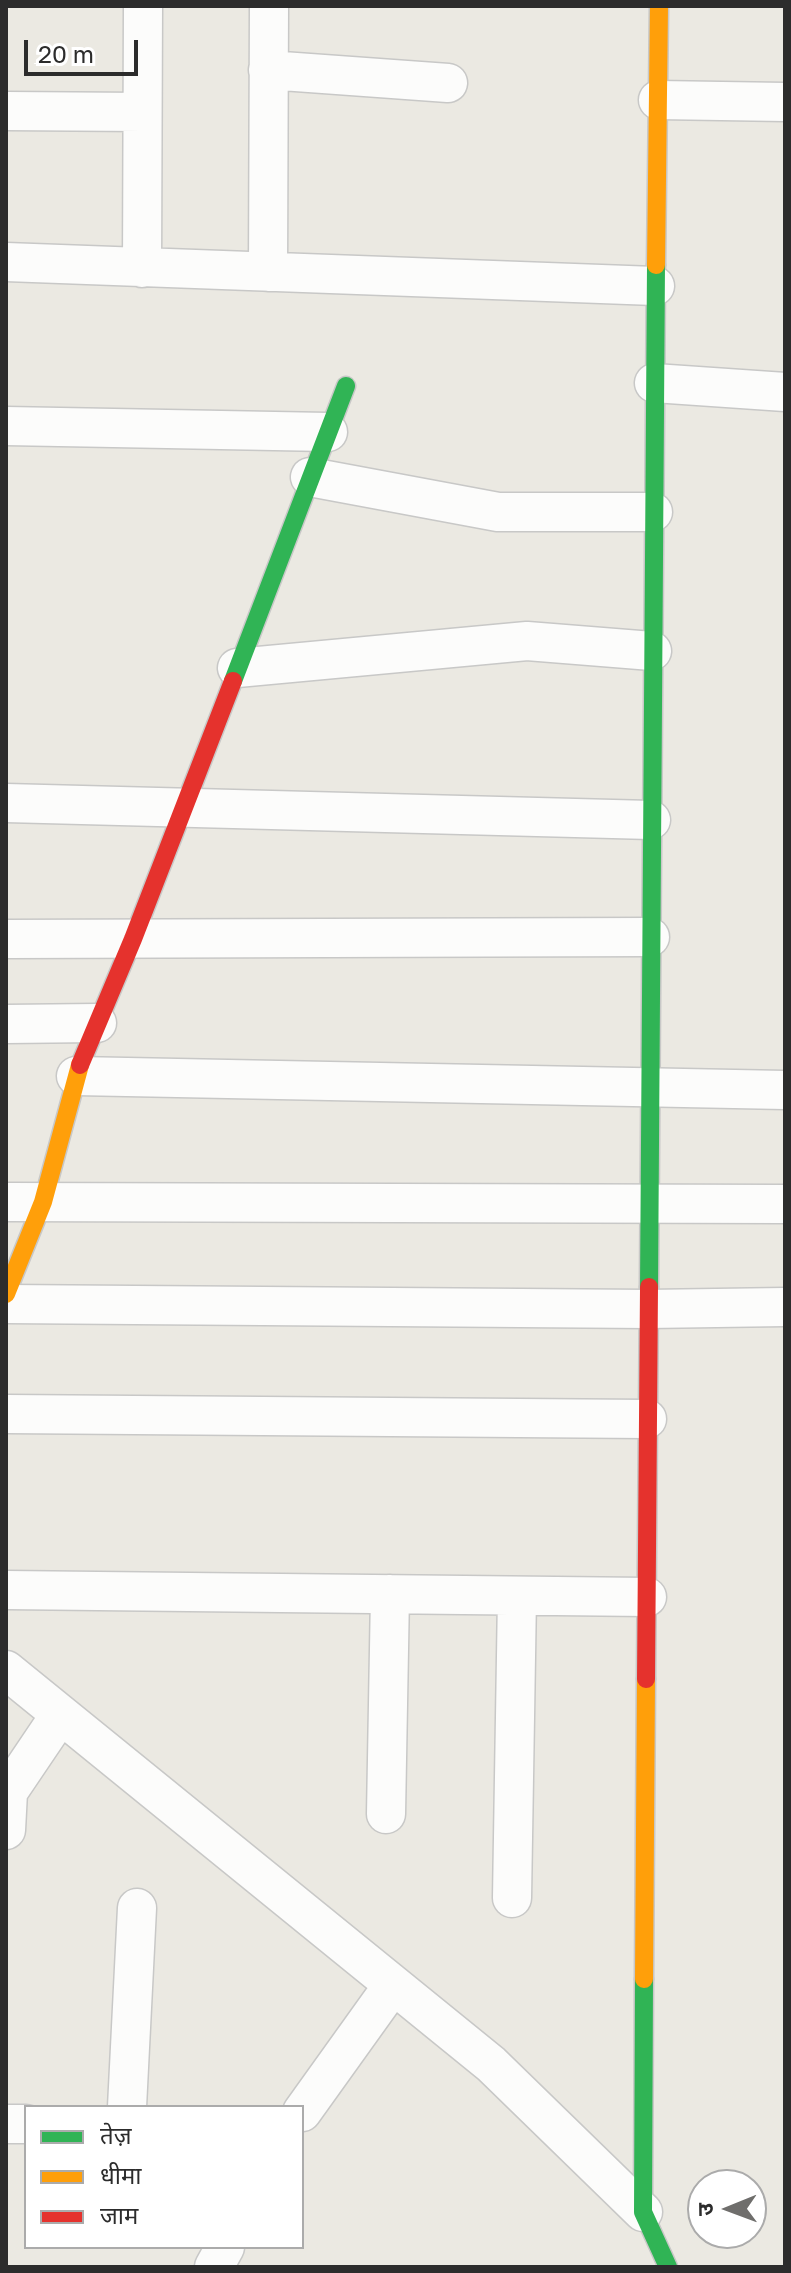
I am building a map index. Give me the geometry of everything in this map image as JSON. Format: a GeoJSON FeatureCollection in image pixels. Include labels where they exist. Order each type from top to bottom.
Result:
{"type":"FeatureCollection","features":[{"type":"Feature","properties":{"kind":"street"},"geometry":{"type":"LineString","coordinates":[[142,268],[143,6]]}},
{"type":"Feature","properties":{"kind":"street"},"geometry":{"type":"LineString","coordinates":[[268,272],[269,6]]}},
{"type":"Feature","properties":{"kind":"street"},"geometry":{"type":"LineString","coordinates":[[643,2212],[659,6]]}},
{"type":"Feature","properties":{"kind":"street"},"geometry":{"type":"LineString","coordinates":[[268,70],[448,83]]}},
{"type":"Feature","properties":{"kind":"street"},"geometry":{"type":"LineString","coordinates":[[658,100],[785,102]]}},
{"type":"Feature","properties":{"kind":"street"},"geometry":{"type":"LineString","coordinates":[[6,111],[142,112]]}},
{"type":"Feature","properties":{"kind":"street"},"geometry":{"type":"LineString","coordinates":[[6,262],[655,286]]}},
{"type":"Feature","properties":{"kind":"street"},"geometry":{"type":"LineString","coordinates":[[654,383],[785,392]]}},
{"type":"Feature","properties":{"kind":"street"},"geometry":{"type":"LineString","coordinates":[[6,1294],[24,1202],[133,939],[346,386]]}},
{"type":"Feature","properties":{"kind":"street"},"geometry":{"type":"LineString","coordinates":[[6,426],[328,432]]}},
{"type":"Feature","properties":{"kind":"street"},"geometry":{"type":"LineString","coordinates":[[310,477],[498,512],[653,512]]}},
{"type":"Feature","properties":{"kind":"street"},"geometry":{"type":"LineString","coordinates":[[237,668],[527,641],[652,651]]}},
{"type":"Feature","properties":{"kind":"street"},"geometry":{"type":"LineString","coordinates":[[6,803],[651,820]]}},
{"type":"Feature","properties":{"kind":"street"},"geometry":{"type":"LineString","coordinates":[[6,939],[650,937]]}},
{"type":"Feature","properties":{"kind":"street"},"geometry":{"type":"LineString","coordinates":[[6,1024],[97,1023]]}},
{"type":"Feature","properties":{"kind":"street"},"geometry":{"type":"LineString","coordinates":[[76,1076],[785,1090]]}},
{"type":"Feature","properties":{"kind":"street"},"geometry":{"type":"LineString","coordinates":[[24,1202],[785,1204]]}},
{"type":"Feature","properties":{"kind":"street"},"geometry":{"type":"LineString","coordinates":[[6,1304],[648,1309],[785,1307]]}},
{"type":"Feature","properties":{"kind":"street"},"geometry":{"type":"LineString","coordinates":[[6,1414],[647,1419]]}},
{"type":"Feature","properties":{"kind":"street"},"geometry":{"type":"LineString","coordinates":[[6,1590],[647,1597]]}},
{"type":"Feature","properties":{"kind":"street"},"geometry":{"type":"LineString","coordinates":[[386,1814],[390,1594]]}},
{"type":"Feature","properties":{"kind":"street"},"geometry":{"type":"LineString","coordinates":[[512,1898],[517,1596]]}},
{"type":"Feature","properties":{"kind":"street"},"geometry":{"type":"LineString","coordinates":[[6,1670],[491,2064],[643,2212],[668,2267]]}},
{"type":"Feature","properties":{"kind":"street"},"geometry":{"type":"LineString","coordinates":[[6,1830],[8,1792],[60,1715]]}},
{"type":"Feature","properties":{"kind":"street"},"geometry":{"type":"LineString","coordinates":[[127,2105],[137,1908]]}},
{"type":"Feature","properties":{"kind":"street"},"geometry":{"type":"LineString","coordinates":[[304,2109],[393,1985]]}},
{"type":"Feature","properties":{"kind":"street"},"geometry":{"type":"LineString","coordinates":[[214,2267],[224,2249]]}},
{"type":"Feature","properties":{"kind":"traffic: fast"},"geometry":{"type":"LineString","coordinates":[[649,1287],[656,265]]}},
{"type":"Feature","properties":{"kind":"traffic: fast"},"geometry":{"type":"LineString","coordinates":[[233,681],[346,386]]}},
{"type":"Feature","properties":{"kind":"traffic: fast"},"geometry":{"type":"LineString","coordinates":[[644,1979],[643,2212],[668,2267]]}},
{"type":"Feature","properties":{"kind":"traffic: slow"},"geometry":{"type":"LineString","coordinates":[[656,265],[659,6]]}},
{"type":"Feature","properties":{"kind":"traffic: slow"},"geometry":{"type":"LineString","coordinates":[[6,1294],[43,1202],[80,1065]]}},
{"type":"Feature","properties":{"kind":"traffic: slow"},"geometry":{"type":"LineString","coordinates":[[644,1979],[646,1679]]}},
{"type":"Feature","properties":{"kind":"traffic: jam"},"geometry":{"type":"LineString","coordinates":[[80,1065],[133,939],[233,681]]}},
{"type":"Feature","properties":{"kind":"traffic: jam"},"geometry":{"type":"LineString","coordinates":[[646,1679],[649,1287]]}}]}
